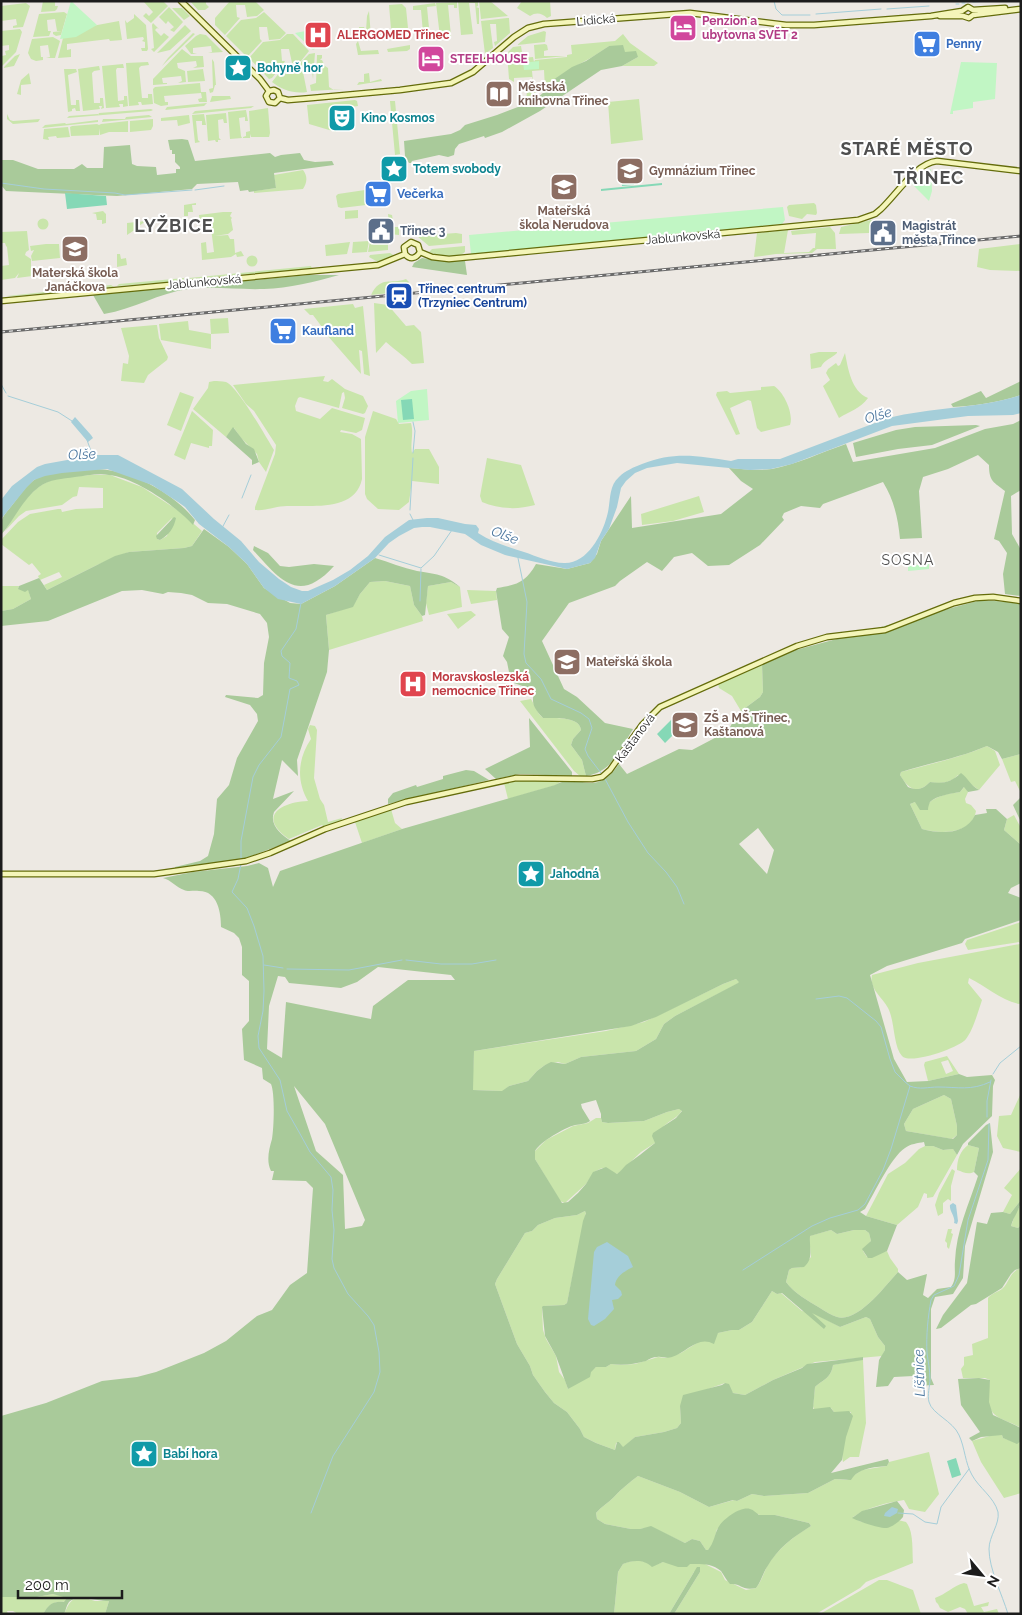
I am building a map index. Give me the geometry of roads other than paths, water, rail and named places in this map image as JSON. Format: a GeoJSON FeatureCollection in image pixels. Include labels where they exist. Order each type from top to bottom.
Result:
{"type":"FeatureCollection","features":[{"type":"Feature","properties":{"kind":"street"},"geometry":{"type":"LineString","coordinates":[[181,1],[260,79],[269,91]]}},
{"type":"Feature","properties":{"kind":"street"},"geometry":{"type":"LineString","coordinates":[[973,12],[969,18],[963,14],[968,7],[973,12],[1009,11],[1021,8]]}},
{"type":"Feature","properties":{"kind":"street","name":"Lidická"},"geometry":{"type":"LineString","coordinates":[[280,98],[288,100],[451,84],[473,72],[528,28],[544,24],[690,13],[786,25],[814,25],[963,14]]}},
{"type":"Feature","properties":{"kind":"street"},"geometry":{"type":"LineString","coordinates":[[274,90],[278,92],[280,98],[275,103],[269,102],[266,98],[269,91],[274,90]]}},
{"type":"Feature","properties":{"kind":"street","name":"Jablunkovská"},"geometry":{"type":"LineString","coordinates":[[420,252],[432,257],[449,259],[858,220],[875,214],[881,209],[926,163],[937,161],[1021,171]]}},
{"type":"Feature","properties":{"kind":"street","name":"Jablunkovská"},"geometry":{"type":"LineString","coordinates":[[411,242],[418,245],[420,252],[417,256],[408,258],[405,254],[404,246],[411,242]]}},
{"type":"Feature","properties":{"kind":"street","name":"Jablunkovská"},"geometry":{"type":"LineString","coordinates":[[1,300],[378,265],[405,254]]}},
{"type":"Feature","properties":{"kind":"street","name":"Kaštanová"},"geometry":{"type":"LineString","coordinates":[[1,874],[154,874],[246,860],[270,853],[325,829],[406,802],[516,778],[592,779],[602,777],[616,762],[642,725],[660,707],[796,646],[827,637],[885,630],[954,603],[974,598],[993,597],[1021,601]]}},
{"type":"Feature","properties":{"kind":"water"},"geometry":{"type":"Polygon","coordinates":[[[1021,395],[1021,413],[1013,415],[968,416],[892,426],[792,464],[771,469],[750,470],[677,463],[647,468],[635,473],[621,488],[609,529],[601,541],[595,558],[590,563],[567,569],[505,555],[481,545],[465,534],[430,527],[414,528],[389,543],[375,558],[335,586],[301,604],[278,599],[264,588],[247,564],[229,547],[199,524],[185,507],[178,502],[152,485],[107,469],[62,473],[34,480],[1,519],[1,500],[12,486],[37,467],[95,455],[118,455],[182,489],[241,541],[259,562],[279,579],[291,587],[302,591],[308,591],[350,570],[368,556],[385,537],[409,520],[427,518],[438,518],[476,525],[479,529],[478,533],[500,544],[549,561],[564,563],[580,559],[592,547],[601,532],[607,516],[611,490],[615,481],[627,471],[642,464],[665,457],[676,456],[697,456],[731,461],[738,459],[780,459],[888,418],[904,414],[971,406],[1021,395]]]}},
{"type":"Feature","properties":{"kind":"water"},"geometry":{"type":"Polygon","coordinates":[[[75,417],[93,438],[88,442],[71,422],[75,417]]]}},
{"type":"Feature","properties":{"kind":"water"},"geometry":{"type":"Polygon","coordinates":[[[953,1203],[956,1205],[957,1224],[954,1223],[950,1207],[953,1203]]]}},
{"type":"Feature","properties":{"kind":"water"},"geometry":{"type":"Polygon","coordinates":[[[607,1242],[628,1256],[633,1267],[621,1274],[617,1279],[615,1285],[622,1295],[618,1299],[612,1300],[614,1309],[605,1319],[594,1326],[591,1325],[588,1319],[594,1252],[597,1247],[607,1242]]]}},
{"type":"Feature","properties":{"kind":"water"},"geometry":{"type":"Polygon","coordinates":[[[892,1507],[898,1509],[897,1513],[890,1517],[884,1516],[885,1513],[892,1507]]]}},
{"type":"Feature","properties":{"kind":"waterway"},"geometry":{"type":"LineString","coordinates":[[774,1],[776,9],[782,15],[810,15]]}},
{"type":"Feature","properties":{"kind":"waterway"},"geometry":{"type":"LineString","coordinates":[[973,2],[989,1]]}},
{"type":"Feature","properties":{"kind":"waterway"},"geometry":{"type":"LineString","coordinates":[[887,9],[929,6]]}},
{"type":"Feature","properties":{"kind":"waterway"},"geometry":{"type":"LineString","coordinates":[[816,14],[881,9]]}},
{"type":"Feature","properties":{"kind":"waterway"},"geometry":{"type":"LineString","coordinates":[[1,183],[44,189],[125,195],[192,190]]}},
{"type":"Feature","properties":{"kind":"waterway"},"geometry":{"type":"LineString","coordinates":[[195,190],[224,186]]}},
{"type":"Feature","properties":{"kind":"waterway"},"geometry":{"type":"LineString","coordinates":[[1,384],[6,393]]}},
{"type":"Feature","properties":{"kind":"waterway"},"geometry":{"type":"LineString","coordinates":[[8,396],[58,412],[72,421]]}},
{"type":"Feature","properties":{"kind":"waterway"},"geometry":{"type":"LineString","coordinates":[[413,422],[415,431],[413,453]]}},
{"type":"Feature","properties":{"kind":"waterway","name":"Olše"},"geometry":{"type":"LineString","coordinates":[[87,440],[91,451]]}},
{"type":"Feature","properties":{"kind":"waterway"},"geometry":{"type":"LineString","coordinates":[[410,510],[413,458]]}},
{"type":"Feature","properties":{"kind":"waterway"},"geometry":{"type":"LineString","coordinates":[[242,498],[251,475]]}},
{"type":"Feature","properties":{"kind":"waterway"},"geometry":{"type":"LineString","coordinates":[[410,514],[413,520]]}},
{"type":"Feature","properties":{"kind":"waterway"},"geometry":{"type":"LineString","coordinates":[[222,528],[229,515]]}},
{"type":"Feature","properties":{"kind":"waterway"},"geometry":{"type":"LineString","coordinates":[[379,555],[421,568],[434,556],[452,530]]}},
{"type":"Feature","properties":{"kind":"waterway"},"geometry":{"type":"LineString","coordinates":[[518,558],[527,602],[524,654],[526,663],[541,679],[551,699],[581,713],[589,719],[592,728],[585,749],[601,773]]}},
{"type":"Feature","properties":{"kind":"waterway"},"geometry":{"type":"LineString","coordinates":[[420,601],[421,569]]}},
{"type":"Feature","properties":{"kind":"waterway"},"geometry":{"type":"LineString","coordinates":[[241,858],[241,841],[253,777],[259,765],[281,737],[290,689],[299,685],[297,681],[289,678],[290,663],[282,656],[281,651],[296,629],[301,603]]}},
{"type":"Feature","properties":{"kind":"waterway"},"geometry":{"type":"LineString","coordinates":[[604,777],[628,822],[648,853],[677,887],[684,904]]}},
{"type":"Feature","properties":{"kind":"waterway"},"geometry":{"type":"LineString","coordinates":[[241,864],[238,879],[232,892],[247,908],[263,956],[264,991],[263,1011],[258,1036],[259,1048],[280,1080],[287,1111],[310,1152],[331,1177],[334,1230],[332,1259],[334,1268],[348,1294],[374,1325],[379,1352],[380,1372],[374,1392],[333,1456],[311,1513]]}},
{"type":"Feature","properties":{"kind":"waterway"},"geometry":{"type":"LineString","coordinates":[[287,969],[349,970],[402,960]]}},
{"type":"Feature","properties":{"kind":"waterway"},"geometry":{"type":"LineString","coordinates":[[406,960],[441,964],[472,964],[496,960]]}},
{"type":"Feature","properties":{"kind":"waterway"},"geometry":{"type":"LineString","coordinates":[[264,965],[283,968]]}},
{"type":"Feature","properties":{"kind":"waterway"},"geometry":{"type":"LineString","coordinates":[[816,999],[839,996],[847,998],[876,1021],[881,1027],[895,1072],[910,1086]]}},
{"type":"Feature","properties":{"kind":"waterway","name":"Líštnice"},"geometry":{"type":"LineString","coordinates":[[993,1074],[1000,1063],[1021,1046]]}},
{"type":"Feature","properties":{"kind":"waterway","name":"Líštnice"},"geometry":{"type":"LineString","coordinates":[[987,1117],[987,1101],[991,1080]]}},
{"type":"Feature","properties":{"kind":"waterway"},"geometry":{"type":"LineString","coordinates":[[743,1270],[812,1226],[830,1218],[858,1210],[865,1204],[883,1170],[910,1086],[921,1088],[964,1088],[977,1087],[990,1082]]}},
{"type":"Feature","properties":{"kind":"waterway","name":"Líštnice"},"geometry":{"type":"LineString","coordinates":[[989,1124],[988,1160],[968,1220],[959,1275],[954,1286],[934,1295],[931,1300],[927,1340],[930,1376],[928,1396],[934,1410],[956,1430],[972,1475],[993,1502],[998,1512],[989,1549],[993,1573],[1008,1614]]}},
{"type":"Feature","properties":{"kind":"waterway"},"geometry":{"type":"LineString","coordinates":[[898,1513],[913,1514],[925,1522],[937,1524],[941,1507],[969,1469]]}},
{"type":"Feature","properties":{"kind":"railway"},"geometry":{"type":"LineString","coordinates":[[1,332],[1021,236]]}},
{"type":"Feature","properties":{"kind":"place","name":"Penzion a ubytovna SVĚT 2"},"geometry":{"type":"Point","coordinates":[683,28]}},
{"type":"Feature","properties":{"kind":"place","name":"ALERGOMED Třinec"},"geometry":{"type":"Point","coordinates":[318,35]}},
{"type":"Feature","properties":{"kind":"place","name":"Penny"},"geometry":{"type":"Point","coordinates":[927,44]}},
{"type":"Feature","properties":{"kind":"place","name":"STEELHOUSE"},"geometry":{"type":"Point","coordinates":[431,59]}},
{"type":"Feature","properties":{"kind":"place","name":"Bohyně hor"},"geometry":{"type":"Point","coordinates":[238,68]}},
{"type":"Feature","properties":{"kind":"place","name":"Městská knihovna Třinec"},"geometry":{"type":"Point","coordinates":[499,94]}},
{"type":"Feature","properties":{"kind":"place","name":"Kino Kosmos"},"geometry":{"type":"Point","coordinates":[342,118]}},
{"type":"Feature","properties":{"kind":"place","name":"Totem svobody"},"geometry":{"type":"Point","coordinates":[394,169]}},
{"type":"Feature","properties":{"kind":"place","name":"Gymnázium Třinec"},"geometry":{"type":"Point","coordinates":[630,171]}},
{"type":"Feature","properties":{"kind":"place","name":"Mateřská škola Nerudova"},"geometry":{"type":"Point","coordinates":[564,187]}},
{"type":"Feature","properties":{"kind":"place","name":"Večerka"},"geometry":{"type":"Point","coordinates":[378,194]}},
{"type":"Feature","properties":{"kind":"place","name":"Třinec 3"},"geometry":{"type":"Point","coordinates":[381,231]}},
{"type":"Feature","properties":{"kind":"place","name":"Magistrát města Třince"},"geometry":{"type":"Point","coordinates":[883,233]}},
{"type":"Feature","properties":{"kind":"place","name":"Materská škola Janáčkova"},"geometry":{"type":"Point","coordinates":[75,249]}},
{"type":"Feature","properties":{"kind":"place","name":"Třinec centrum (Trzyniec Centrum)"},"geometry":{"type":"Point","coordinates":[399,296]}},
{"type":"Feature","properties":{"kind":"place","name":"Kaufland"},"geometry":{"type":"Point","coordinates":[283,331]}},
{"type":"Feature","properties":{"kind":"place","name":"Mateřská škola"},"geometry":{"type":"Point","coordinates":[567,662]}},
{"type":"Feature","properties":{"kind":"place","name":"Moravskoslezská nemocnice Třinec"},"geometry":{"type":"Point","coordinates":[413,684]}},
{"type":"Feature","properties":{"kind":"place","name":"ZŠ a MŠ Třinec, Kaštanová"},"geometry":{"type":"Point","coordinates":[685,725]}},
{"type":"Feature","properties":{"kind":"place","name":"Jahodná"},"geometry":{"type":"Point","coordinates":[531,874]}},
{"type":"Feature","properties":{"kind":"place","name":"Babí hora"},"geometry":{"type":"Point","coordinates":[144,1454]}},
{"type":"Feature","properties":{"kind":"district","name":"STARÉ MĚSTO"},"geometry":{"type":"Point","coordinates":[907,148]}},
{"type":"Feature","properties":{"kind":"district","name":"TŘINEC"},"geometry":{"type":"Point","coordinates":[929,177]}},
{"type":"Feature","properties":{"kind":"district","name":"LYŽBICE"},"geometry":{"type":"Point","coordinates":[174,225]}},
{"type":"Feature","properties":{"kind":"district","name":"SOSNA"},"geometry":{"type":"Point","coordinates":[908,560]}}]}
